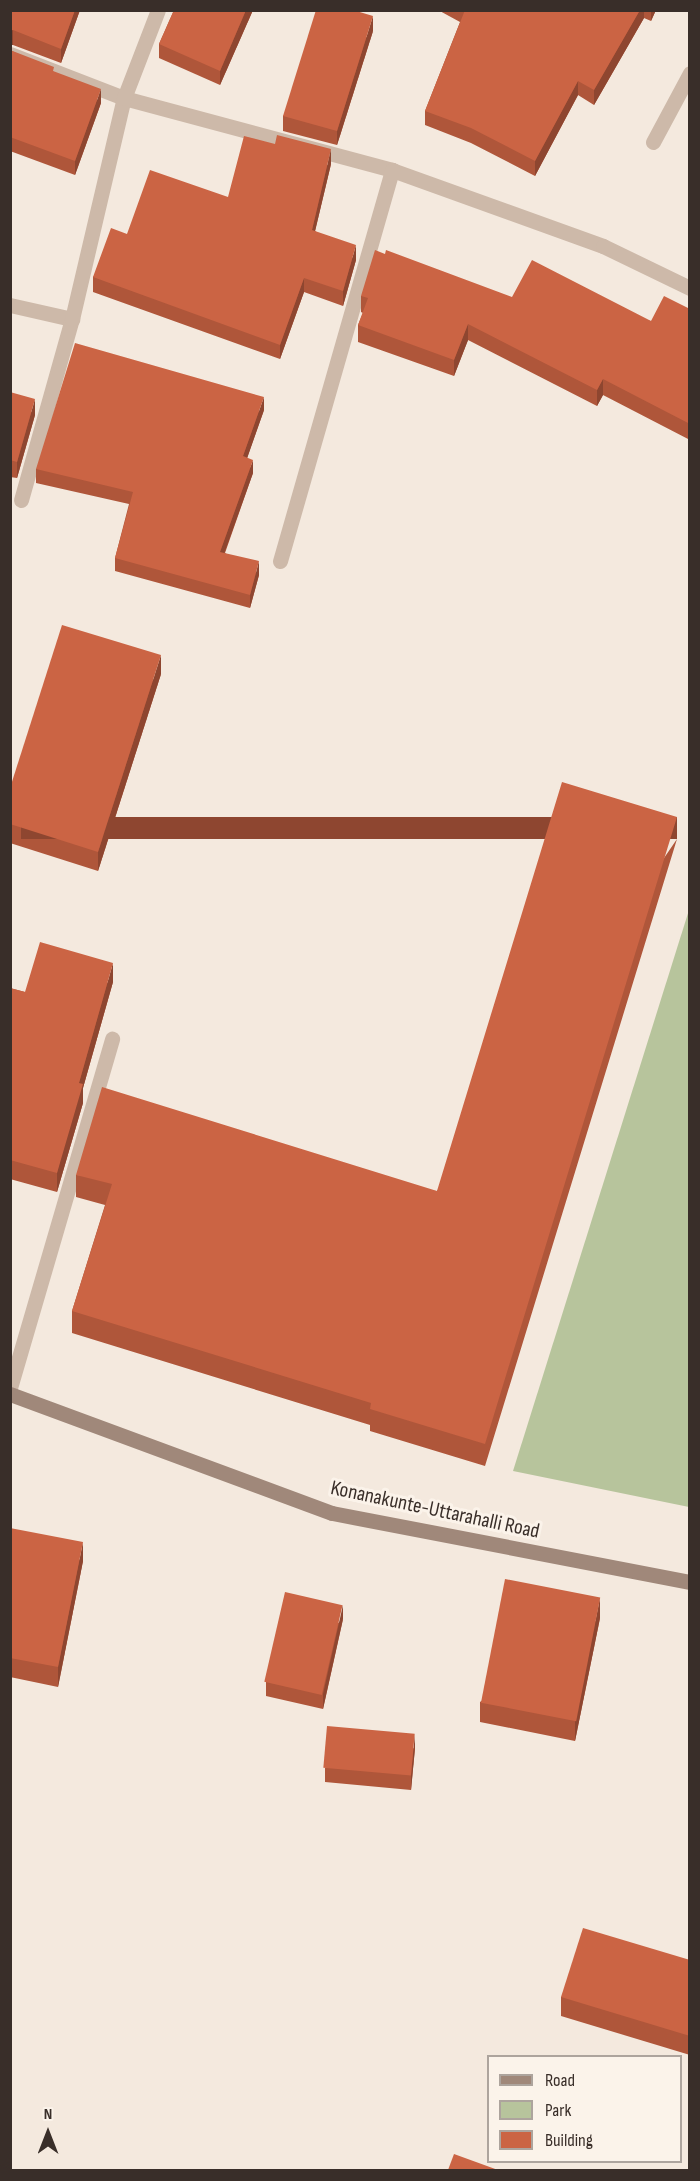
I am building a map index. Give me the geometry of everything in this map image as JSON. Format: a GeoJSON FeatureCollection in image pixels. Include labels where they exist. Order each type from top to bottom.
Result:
{"type":"FeatureCollection","features":[{"type":"Feature","properties":{"kind":"main road","name":"Konanakunte-Uttarahalli Road"},"geometry":{"type":"LineString","coordinates":[[10,1394],[332,1513],[690,1582]]}},
{"type":"Feature","properties":{"kind":"street"},"geometry":{"type":"LineString","coordinates":[[21,500],[72,319],[124,98],[158,10]]}},
{"type":"Feature","properties":{"kind":"street"},"geometry":{"type":"LineString","coordinates":[[10,54],[124,98],[392,170],[603,246],[690,288]]}},
{"type":"Feature","properties":{"kind":"street"},"geometry":{"type":"LineString","coordinates":[[653,142],[690,73]]}},
{"type":"Feature","properties":{"kind":"street"},"geometry":{"type":"LineString","coordinates":[[280,561],[392,170]]}},
{"type":"Feature","properties":{"kind":"street"},"geometry":{"type":"LineString","coordinates":[[10,305],[72,319]]}},
{"type":"Feature","properties":{"kind":"street"},"geometry":{"type":"LineString","coordinates":[[10,1388],[112,1039]]}},
{"type":"Feature","properties":{"kind":"green space"},"geometry":{"type":"Polygon","coordinates":[[[689,910],[689,1507],[513,1471],[689,910]]]}},
{"type":"Feature","properties":{"kind":"building"},"geometry":{"type":"Polygon","coordinates":[[[10,10],[75,10],[61,49],[13,30],[10,31],[10,10]]]}},
{"type":"Feature","properties":{"kind":"building"},"geometry":{"type":"Polygon","coordinates":[[[174,10],[246,10],[220,71],[159,44],[174,10]]]}},
{"type":"Feature","properties":{"kind":"building"},"geometry":{"type":"Polygon","coordinates":[[[316,10],[353,10],[373,16],[337,131],[283,116],[316,10]]]}},
{"type":"Feature","properties":{"kind":"building"},"geometry":{"type":"Polygon","coordinates":[[[465,10],[640,10],[594,90],[578,81],[535,161],[471,128],[425,111],[465,10]]]}},
{"type":"Feature","properties":{"kind":"building"},"geometry":{"type":"Polygon","coordinates":[[[10,50],[54,67],[53,71],[101,89],[75,161],[10,137],[10,50]]]}},
{"type":"Feature","properties":{"kind":"building"},"geometry":{"type":"Polygon","coordinates":[[[277,135],[331,149],[312,230],[356,245],[343,291],[304,278],[280,345],[93,277],[111,228],[127,234],[150,170],[228,197],[244,136],[275,144],[277,135]]]}},
{"type":"Feature","properties":{"kind":"building"},"geometry":{"type":"Polygon","coordinates":[[[375,250],[385,254],[386,250],[512,297],[532,260],[651,321],[664,296],[690,309],[690,424],[603,379],[597,390],[468,324],[454,360],[358,325],[368,298],[361,296],[375,250]]]}},
{"type":"Feature","properties":{"kind":"building"},"geometry":{"type":"Polygon","coordinates":[[[75,343],[264,397],[243,456],[253,460],[220,552],[259,561],[250,595],[115,558],[133,492],[36,469],[75,343]]]}},
{"type":"Feature","properties":{"kind":"building"},"geometry":{"type":"Polygon","coordinates":[[[10,392],[35,399],[17,462],[10,460],[10,392]]]}},
{"type":"Feature","properties":{"kind":"building"},"geometry":{"type":"Polygon","coordinates":[[[62,625],[161,655],[98,852],[10,824],[10,788],[62,625]]]}},
{"type":"Feature","properties":{"kind":"building"},"geometry":{"type":"Polygon","coordinates":[[[562,782],[677,817],[485,1444],[370,1409],[371,1403],[72,1311],[112,1184],[76,1175],[102,1087],[437,1191],[562,782]]]}},
{"type":"Feature","properties":{"kind":"building"},"geometry":{"type":"Polygon","coordinates":[[[40,942],[113,963],[79,1083],[83,1084],[57,1173],[10,1160],[10,988],[25,992],[40,942]]]}},
{"type":"Feature","properties":{"kind":"building"},"geometry":{"type":"Polygon","coordinates":[[[10,1528],[83,1542],[58,1667],[10,1658],[10,1528]]]}},
{"type":"Feature","properties":{"kind":"building"},"geometry":{"type":"Polygon","coordinates":[[[505,1579],[600,1598],[576,1721],[481,1703],[505,1579]]]}},
{"type":"Feature","properties":{"kind":"building"},"geometry":{"type":"Polygon","coordinates":[[[285,1592],[342,1605],[322,1695],[264,1682],[285,1592]]]}},
{"type":"Feature","properties":{"kind":"building"},"geometry":{"type":"Polygon","coordinates":[[[327,1726],[415,1734],[411,1776],[323,1768],[327,1726]]]}},
{"type":"Feature","properties":{"kind":"building"},"geometry":{"type":"Polygon","coordinates":[[[583,1928],[690,1960],[690,2036],[561,1997],[583,1928]]]}},
{"type":"Feature","properties":{"kind":"building"},"geometry":{"type":"Polygon","coordinates":[[[454,2154],[498,2170],[448,2170],[454,2154]]]}}]}
